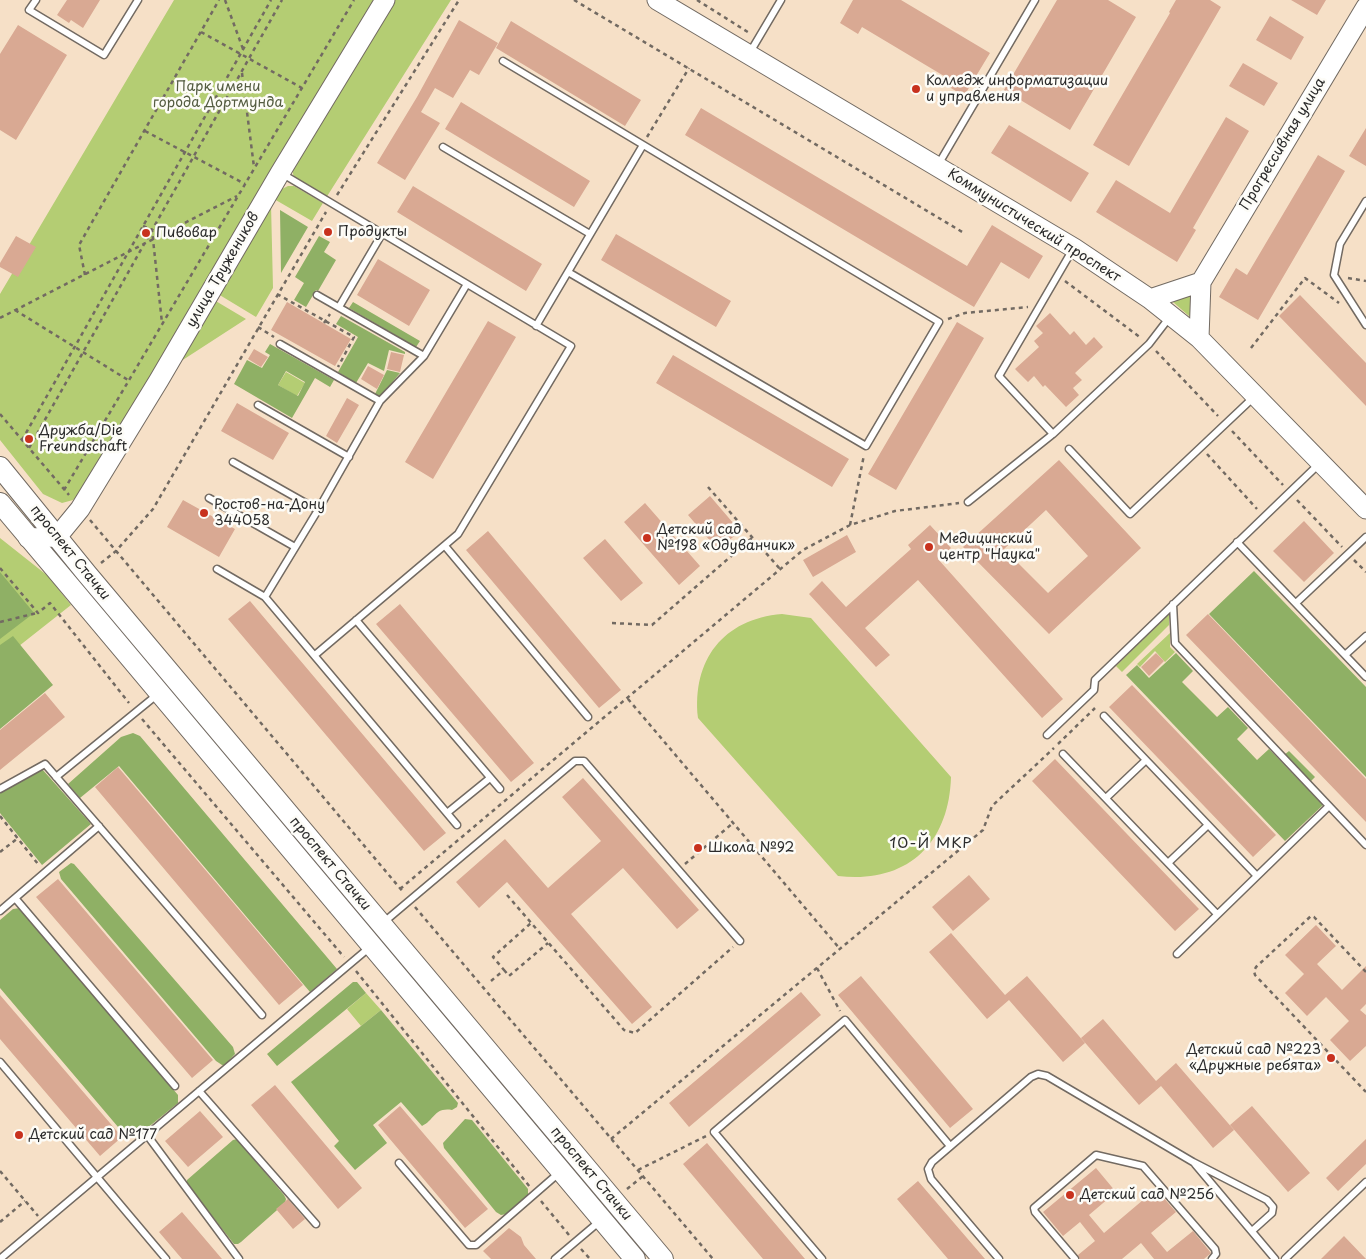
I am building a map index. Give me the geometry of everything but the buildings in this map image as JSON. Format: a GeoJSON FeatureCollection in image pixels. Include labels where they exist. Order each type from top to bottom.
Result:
{"type":"FeatureCollection","features":[{"type":"Feature","properties":{"kind":"main road","name":"улица Тружеников"},"geometry":{"type":"LineString","coordinates":[[56,537],[80,509],[385,0]]}},
{"type":"Feature","properties":{"kind":"main road","name":"Коммунистический проспект"},"geometry":{"type":"LineString","coordinates":[[657,0],[1074,248],[1150,299],[1199,338],[1366,509]]}},
{"type":"Feature","properties":{"kind":"main road","name":"Прогрессивная улица"},"geometry":{"type":"LineString","coordinates":[[1201,282],[1366,7]]}},
{"type":"Feature","properties":{"kind":"main road"},"geometry":{"type":"LineString","coordinates":[[1150,299],[1201,282],[1199,338]]}},
{"type":"Feature","properties":{"kind":"main road","name":"проспект Стачки"},"geometry":{"type":"LineString","coordinates":[[0,467],[56,537],[663,1259]]}},
{"type":"Feature","properties":{"kind":"main road","name":"проспект Стачки"},"geometry":{"type":"LineString","coordinates":[[0,503],[635,1259]]}},
{"type":"Feature","properties":{"kind":"main road"},"geometry":{"type":"LineString","coordinates":[[28,538],[56,537]]}},
{"type":"Feature","properties":{"kind":"main road"},"geometry":{"type":"LineString","coordinates":[[544,1151],[561,1138]]}},
{"type":"Feature","properties":{"kind":"lane"},"geometry":{"type":"LineString","coordinates":[[36,0],[29,10],[104,55],[138,0]]}},
{"type":"Feature","properties":{"kind":"lane"},"geometry":{"type":"LineString","coordinates":[[749,55],[782,0]]}},
{"type":"Feature","properties":{"kind":"lane"},"geometry":{"type":"LineString","coordinates":[[938,166],[1035,0]]}},
{"type":"Feature","properties":{"kind":"lane"},"geometry":{"type":"LineString","coordinates":[[502,61],[939,322],[866,446],[568,272]]}},
{"type":"Feature","properties":{"kind":"lane"},"geometry":{"type":"LineString","coordinates":[[536,326],[643,145]]}},
{"type":"Feature","properties":{"kind":"lane"},"geometry":{"type":"LineString","coordinates":[[443,147],[590,234]]}},
{"type":"Feature","properties":{"kind":"lane"},"geometry":{"type":"LineString","coordinates":[[280,173],[571,346],[458,534],[315,655]]}},
{"type":"Feature","properties":{"kind":"lane"},"geometry":{"type":"LineString","coordinates":[[1366,201],[1340,244],[1334,275],[1366,325]]}},
{"type":"Feature","properties":{"kind":"lane"},"geometry":{"type":"LineString","coordinates":[[339,307],[382,234]]}},
{"type":"Feature","properties":{"kind":"lane"},"geometry":{"type":"LineString","coordinates":[[1052,434],[999,376],[1074,248]]}},
{"type":"Feature","properties":{"kind":"lane"},"geometry":{"type":"LineString","coordinates":[[265,597],[318,510],[380,401],[424,356],[467,284]]}},
{"type":"Feature","properties":{"kind":"lane"},"geometry":{"type":"LineString","coordinates":[[317,295],[424,356]]}},
{"type":"Feature","properties":{"kind":"lane"},"geometry":{"type":"LineString","coordinates":[[968,502],[1052,434],[1149,344],[1172,315]]}},
{"type":"Feature","properties":{"kind":"lane"},"geometry":{"type":"LineString","coordinates":[[280,344],[380,401]]}},
{"type":"Feature","properties":{"kind":"lane"},"geometry":{"type":"LineString","coordinates":[[1070,449],[1130,514],[1256,396]]}},
{"type":"Feature","properties":{"kind":"lane"},"geometry":{"type":"LineString","coordinates":[[258,405],[348,457]]}},
{"type":"Feature","properties":{"kind":"lane"},"geometry":{"type":"LineString","coordinates":[[233,462],[318,510]]}},
{"type":"Feature","properties":{"kind":"lane"},"geometry":{"type":"LineString","coordinates":[[1047,735],[1094,690],[1095,680],[1321,462]]}},
{"type":"Feature","properties":{"kind":"lane"},"geometry":{"type":"LineString","coordinates":[[209,498],[295,547]]}},
{"type":"Feature","properties":{"kind":"lane"},"geometry":{"type":"LineString","coordinates":[[1296,603],[1366,537]]}},
{"type":"Feature","properties":{"kind":"lane"},"geometry":{"type":"LineString","coordinates":[[1237,542],[1366,677]]}},
{"type":"Feature","properties":{"kind":"lane"},"geometry":{"type":"LineString","coordinates":[[445,546],[588,717]]}},
{"type":"Feature","properties":{"kind":"lane"},"geometry":{"type":"LineString","coordinates":[[217,569],[265,597],[457,825]]}},
{"type":"Feature","properties":{"kind":"lane"},"geometry":{"type":"LineString","coordinates":[[1173,604],[1175,643],[1366,845]]}},
{"type":"Feature","properties":{"kind":"lane"},"geometry":{"type":"LineString","coordinates":[[356,620],[500,789]]}},
{"type":"Feature","properties":{"kind":"lane"},"geometry":{"type":"LineString","coordinates":[[1346,655],[1366,636]]}},
{"type":"Feature","properties":{"kind":"lane"},"geometry":{"type":"LineString","coordinates":[[56,777],[159,693]]}},
{"type":"Feature","properties":{"kind":"lane"},"geometry":{"type":"LineString","coordinates":[[1104,716],[1257,876]]}},
{"type":"Feature","properties":{"kind":"lane"},"geometry":{"type":"LineString","coordinates":[[1063,754],[1217,914]]}},
{"type":"Feature","properties":{"kind":"lane"},"geometry":{"type":"LineString","coordinates":[[1106,798],[1146,760]]}},
{"type":"Feature","properties":{"kind":"lane"},"geometry":{"type":"LineString","coordinates":[[382,924],[575,761],[584,761],[740,941]]}},
{"type":"Feature","properties":{"kind":"lane"},"geometry":{"type":"LineString","coordinates":[[0,789],[45,764],[262,1015]]}},
{"type":"Feature","properties":{"kind":"lane"},"geometry":{"type":"LineString","coordinates":[[448,813],[490,778]]}},
{"type":"Feature","properties":{"kind":"lane"},"geometry":{"type":"LineString","coordinates":[[1177,954],[1329,806]]}},
{"type":"Feature","properties":{"kind":"lane"},"geometry":{"type":"LineString","coordinates":[[1168,863],[1208,825]]}},
{"type":"Feature","properties":{"kind":"lane"},"geometry":{"type":"LineString","coordinates":[[0,911],[99,826]]}},
{"type":"Feature","properties":{"kind":"lane"},"geometry":{"type":"LineString","coordinates":[[15,898],[175,1086]]}},
{"type":"Feature","properties":{"kind":"lane"},"geometry":{"type":"LineString","coordinates":[[0,1259],[372,946]]}},
{"type":"Feature","properties":{"kind":"lane"},"geometry":{"type":"LineString","coordinates":[[822,1259],[714,1132],[845,1020],[950,1146]]}},
{"type":"Feature","properties":{"kind":"lane"},"geometry":{"type":"LineString","coordinates":[[0,1062],[166,1259]]}},
{"type":"Feature","properties":{"kind":"lane"},"geometry":{"type":"LineString","coordinates":[[999,1259],[931,1179],[928,1169],[932,1162],[950,1146],[1038,1074],[1047,1076],[1193,1162],[1267,1200],[1272,1207],[1272,1213],[1252,1231]]}},
{"type":"Feature","properties":{"kind":"lane"},"geometry":{"type":"LineString","coordinates":[[200,1091],[316,1224]]}},
{"type":"Feature","properties":{"kind":"lane"},"geometry":{"type":"LineString","coordinates":[[147,1135],[239,1259]]}},
{"type":"Feature","properties":{"kind":"lane"},"geometry":{"type":"LineString","coordinates":[[1075,1259],[1035,1212],[1034,1208],[1096,1155],[1143,1166],[1215,1249],[1216,1254],[1212,1259]]}},
{"type":"Feature","properties":{"kind":"lane"},"geometry":{"type":"LineString","coordinates":[[1193,1162],[1275,1259]]}},
{"type":"Feature","properties":{"kind":"lane"},"geometry":{"type":"LineString","coordinates":[[399,1163],[469,1245],[476,1245],[561,1171]]}},
{"type":"Feature","properties":{"kind":"lane"},"geometry":{"type":"LineString","coordinates":[[1285,1259],[1366,1182]]}},
{"type":"Feature","properties":{"kind":"lane"},"geometry":{"type":"LineString","coordinates":[[555,1259],[602,1219]]}},
{"type":"Feature","properties":{"kind":"path"},"geometry":{"type":"LineString","coordinates":[[85,275],[79,245],[219,0]]}},
{"type":"Feature","properties":{"kind":"path"},"geometry":{"type":"LineString","coordinates":[[225,0],[243,50]]}},
{"type":"Feature","properties":{"kind":"path"},"geometry":{"type":"LineString","coordinates":[[22,440],[271,0]]}},
{"type":"Feature","properties":{"kind":"path"},"geometry":{"type":"LineString","coordinates":[[29,448],[282,0]]}},
{"type":"Feature","properties":{"kind":"path"},"geometry":{"type":"LineString","coordinates":[[64,490],[354,0]]}},
{"type":"Feature","properties":{"kind":"path"},"geometry":{"type":"LineString","coordinates":[[87,574],[116,551],[153,509],[331,203],[459,0]]}},
{"type":"Feature","properties":{"kind":"path"},"geometry":{"type":"LineString","coordinates":[[574,0],[964,233]]}},
{"type":"Feature","properties":{"kind":"path"},"geometry":{"type":"LineString","coordinates":[[697,0],[758,38]]}},
{"type":"Feature","properties":{"kind":"path"},"geometry":{"type":"LineString","coordinates":[[201,32],[302,88]]}},
{"type":"Feature","properties":{"kind":"path"},"geometry":{"type":"LineString","coordinates":[[643,145],[689,68]]}},
{"type":"Feature","properties":{"kind":"path"},"geometry":{"type":"LineString","coordinates":[[242,72],[254,169]]}},
{"type":"Feature","properties":{"kind":"path"},"geometry":{"type":"LineString","coordinates":[[144,131],[245,184]]}},
{"type":"Feature","properties":{"kind":"path"},"geometry":{"type":"LineString","coordinates":[[0,318],[238,195]]}},
{"type":"Feature","properties":{"kind":"path"},"geometry":{"type":"LineString","coordinates":[[143,226],[152,230]]}},
{"type":"Feature","properties":{"kind":"path"},"geometry":{"type":"LineString","coordinates":[[152,230],[162,324]]}},
{"type":"Feature","properties":{"kind":"path"},"geometry":{"type":"LineString","coordinates":[[1334,275],[1366,281]]}},
{"type":"Feature","properties":{"kind":"path"},"geometry":{"type":"LineString","coordinates":[[1058,276],[1149,344],[1366,572]]}},
{"type":"Feature","properties":{"kind":"path"},"geometry":{"type":"LineString","coordinates":[[1251,348],[1305,278],[1340,304]]}},
{"type":"Feature","properties":{"kind":"path"},"geometry":{"type":"LineString","coordinates":[[277,294],[354,337],[334,374]]}},
{"type":"Feature","properties":{"kind":"path"},"geometry":{"type":"LineString","coordinates":[[939,322],[965,313],[1039,306]]}},
{"type":"Feature","properties":{"kind":"path"},"geometry":{"type":"LineString","coordinates":[[15,310],[129,380]]}},
{"type":"Feature","properties":{"kind":"path"},"geometry":{"type":"LineString","coordinates":[[258,327],[273,336],[280,344]]}},
{"type":"Feature","properties":{"kind":"path"},"geometry":{"type":"LineString","coordinates":[[0,414],[713,1259]]}},
{"type":"Feature","properties":{"kind":"path"},"geometry":{"type":"LineString","coordinates":[[850,525],[866,446]]}},
{"type":"Feature","properties":{"kind":"path"},"geometry":{"type":"LineString","coordinates":[[1200,447],[1264,516]]}},
{"type":"Feature","properties":{"kind":"path"},"geometry":{"type":"LineString","coordinates":[[708,487],[780,569]]}},
{"type":"Feature","properties":{"kind":"path"},"geometry":{"type":"LineString","coordinates":[[400,889],[803,550],[850,525],[895,511],[968,502]]}},
{"type":"Feature","properties":{"kind":"path"},"geometry":{"type":"LineString","coordinates":[[612,623],[652,625],[752,537]]}},
{"type":"Feature","properties":{"kind":"path"},"geometry":{"type":"LineString","coordinates":[[0,568],[38,613]]}},
{"type":"Feature","properties":{"kind":"path"},"geometry":{"type":"LineString","coordinates":[[0,622],[38,613],[50,603],[136,712],[350,964],[590,1259]]}},
{"type":"Feature","properties":{"kind":"path"},"geometry":{"type":"LineString","coordinates":[[628,699],[840,949]]}},
{"type":"Feature","properties":{"kind":"path"},"geometry":{"type":"LineString","coordinates":[[611,1139],[983,830],[992,806],[1096,708],[1104,716]]}},
{"type":"Feature","properties":{"kind":"path"},"geometry":{"type":"LineString","coordinates":[[0,816],[45,872]]}},
{"type":"Feature","properties":{"kind":"path"},"geometry":{"type":"LineString","coordinates":[[678,870],[733,823]]}},
{"type":"Feature","properties":{"kind":"path"},"geometry":{"type":"LineString","coordinates":[[0,852],[18,838]]}},
{"type":"Feature","properties":{"kind":"path"},"geometry":{"type":"LineString","coordinates":[[507,895],[624,1030],[635,1033],[740,941]]}},
{"type":"Feature","properties":{"kind":"path"},"geometry":{"type":"LineString","coordinates":[[1366,972],[1311,916],[1254,971],[1255,975],[1366,1092]]}},
{"type":"Feature","properties":{"kind":"path"},"geometry":{"type":"LineString","coordinates":[[531,923],[493,957],[509,976],[548,942]]}},
{"type":"Feature","properties":{"kind":"path"},"geometry":{"type":"LineString","coordinates":[[817,968],[845,1020]]}},
{"type":"Feature","properties":{"kind":"path"},"geometry":{"type":"LineString","coordinates":[[492,980],[504,970]]}},
{"type":"Feature","properties":{"kind":"path"},"geometry":{"type":"LineString","coordinates":[[638,1170],[714,1132]]}},
{"type":"Feature","properties":{"kind":"path"},"geometry":{"type":"LineString","coordinates":[[0,1171],[43,1223]]}},
{"type":"Feature","properties":{"kind":"path"},"geometry":{"type":"LineString","coordinates":[[0,1222],[25,1201]]}},
{"type":"Feature","properties":{"kind":"green space","name":"Парк имени города Дортмунда"},"geometry":{"type":"Polygon","coordinates":[[[174,0],[374,0],[83,489],[73,500],[62,503],[43,494],[0,440],[0,294],[174,0]]]}},
{"type":"Feature","properties":{"kind":"green space"},"geometry":{"type":"Polygon","coordinates":[[[395,0],[451,0],[326,198],[294,178],[292,169],[395,0]]]}},
{"type":"Feature","properties":{"kind":"green space"},"geometry":{"type":"Polygon","coordinates":[[[288,186],[294,186],[323,203],[312,221],[274,199],[280,190],[288,186]]]}},
{"type":"Feature","properties":{"kind":"green space"},"geometry":{"type":"Polygon","coordinates":[[[271,204],[273,288],[256,317],[218,294],[271,204]]]}},
{"type":"Feature","properties":{"kind":"green space"},"geometry":{"type":"Polygon","coordinates":[[[280,210],[308,227],[281,273],[280,210]]]}},
{"type":"Feature","properties":{"kind":"green space"},"geometry":{"type":"Polygon","coordinates":[[[319,236],[330,242],[324,252],[336,260],[318,291],[316,290],[306,307],[294,300],[304,283],[295,277],[319,236]]]}},
{"type":"Feature","properties":{"kind":"green space"},"geometry":{"type":"Polygon","coordinates":[[[1191,290],[1193,317],[1189,316],[1173,302],[1174,298],[1191,290]]]}},
{"type":"Feature","properties":{"kind":"green space"},"geometry":{"type":"Polygon","coordinates":[[[214,300],[246,319],[175,365],[214,300]]]}},
{"type":"Feature","properties":{"kind":"green space"},"geometry":{"type":"Polygon","coordinates":[[[353,302],[420,341],[416,347],[349,308],[353,302]]]}},
{"type":"Feature","properties":{"kind":"green space"},"geometry":{"type":"Polygon","coordinates":[[[341,316],[405,352],[405,354],[389,350],[384,371],[368,363],[356,383],[338,372],[358,337],[336,324],[341,316]]]}},
{"type":"Feature","properties":{"kind":"green space"},"geometry":{"type":"Polygon","coordinates":[[[270,344],[334,380],[330,387],[315,378],[292,418],[234,384],[247,360],[262,368],[270,355],[265,352],[270,344]],[[286,371],[278,385],[298,396],[305,382],[286,371]]]}},
{"type":"Feature","properties":{"kind":"green space"},"geometry":{"type":"Polygon","coordinates":[[[387,370],[400,373],[380,397],[375,394],[387,370]]]}},
{"type":"Feature","properties":{"kind":"green space"},"geometry":{"type":"Polygon","coordinates":[[[286,372],[305,383],[297,396],[278,385],[286,372]]]}},
{"type":"Feature","properties":{"kind":"green space"},"geometry":{"type":"Polygon","coordinates":[[[0,538],[48,576],[71,605],[0,661],[0,538]]]}},
{"type":"Feature","properties":{"kind":"green space"},"geometry":{"type":"Polygon","coordinates":[[[1254,571],[1366,687],[1366,777],[1209,614],[1254,571]]]}},
{"type":"Feature","properties":{"kind":"green space"},"geometry":{"type":"Polygon","coordinates":[[[0,572],[34,613],[0,639],[0,572]]]}},
{"type":"Feature","properties":{"kind":"green space"},"geometry":{"type":"Polygon","coordinates":[[[782,614],[811,618],[951,777],[948,801],[942,822],[932,840],[919,855],[903,866],[884,873],[862,877],[838,876],[698,718],[697,697],[700,678],[706,661],[716,646],[728,634],[743,624],[782,614]]]}},
{"type":"Feature","properties":{"kind":"green space"},"geometry":{"type":"Polygon","coordinates":[[[1169,614],[1169,625],[1122,672],[1116,666],[1169,614]]]}},
{"type":"Feature","properties":{"kind":"green space"},"geometry":{"type":"Polygon","coordinates":[[[1170,633],[1170,647],[1175,652],[1165,662],[1155,651],[1140,667],[1137,664],[1170,633]]]}},
{"type":"Feature","properties":{"kind":"green space"},"geometry":{"type":"Polygon","coordinates":[[[13,636],[53,685],[0,729],[0,645],[13,636]]]}},
{"type":"Feature","properties":{"kind":"green space"},"geometry":{"type":"Polygon","coordinates":[[[1176,653],[1193,671],[1182,682],[1217,717],[1228,707],[1248,728],[1237,739],[1257,760],[1269,749],[1323,805],[1285,841],[1126,675],[1137,665],[1149,678],[1176,653]]]}},
{"type":"Feature","properties":{"kind":"green space"},"geometry":{"type":"Polygon","coordinates":[[[133,733],[140,736],[337,969],[310,992],[119,766],[80,798],[68,784],[121,737],[133,733]]]}},
{"type":"Feature","properties":{"kind":"green space"},"geometry":{"type":"Polygon","coordinates":[[[1289,751],[1315,777],[1310,782],[1284,755],[1289,751]]]}},
{"type":"Feature","properties":{"kind":"green space"},"geometry":{"type":"Polygon","coordinates":[[[42,769],[91,824],[42,865],[0,813],[0,793],[42,769]]]}},
{"type":"Feature","properties":{"kind":"green space"},"geometry":{"type":"Polygon","coordinates":[[[71,863],[74,864],[233,1047],[235,1054],[225,1065],[216,1061],[61,879],[59,872],[71,863]]]}},
{"type":"Feature","properties":{"kind":"green space"},"geometry":{"type":"Polygon","coordinates":[[[20,908],[178,1095],[178,1103],[135,1138],[127,1138],[0,988],[0,920],[13,909],[20,908]]]}},
{"type":"Feature","properties":{"kind":"green space"},"geometry":{"type":"Polygon","coordinates":[[[353,982],[357,982],[366,993],[277,1066],[267,1054],[353,982]]]}},
{"type":"Feature","properties":{"kind":"green space"},"geometry":{"type":"Polygon","coordinates":[[[366,993],[381,1010],[361,1026],[347,1009],[366,993]]]}},
{"type":"Feature","properties":{"kind":"green space"},"geometry":{"type":"Polygon","coordinates":[[[381,1010],[458,1103],[457,1107],[452,1110],[438,1112],[422,1126],[401,1102],[373,1125],[387,1143],[355,1170],[334,1146],[339,1141],[291,1082],[381,1010]]]}},
{"type":"Feature","properties":{"kind":"green space"},"geometry":{"type":"Polygon","coordinates":[[[465,1119],[472,1120],[528,1189],[528,1196],[507,1214],[501,1215],[496,1212],[444,1148],[443,1143],[465,1119]]]}},
{"type":"Feature","properties":{"kind":"green space"},"geometry":{"type":"Polygon","coordinates":[[[237,1139],[286,1199],[285,1203],[241,1242],[234,1244],[187,1184],[187,1180],[233,1140],[237,1139]]]}},
{"type":"Feature","properties":{"kind":"place","name":"Колледж информатизации и управления"},"geometry":{"type":"Point","coordinates":[916,89]}},
{"type":"Feature","properties":{"kind":"place","name":"Продукты"},"geometry":{"type":"Point","coordinates":[328,232]}},
{"type":"Feature","properties":{"kind":"place","name":"Пивовар"},"geometry":{"type":"Point","coordinates":[146,233]}},
{"type":"Feature","properties":{"kind":"place","name":"Дружба/Die Freundschaft"},"geometry":{"type":"Point","coordinates":[29,439]}},
{"type":"Feature","properties":{"kind":"place","name":"Ростов-на-Дону 344058"},"geometry":{"type":"Point","coordinates":[204,513]}},
{"type":"Feature","properties":{"kind":"place","name":"Детский сад №198 «Одуванчик»"},"geometry":{"type":"Point","coordinates":[647,538]}},
{"type":"Feature","properties":{"kind":"place","name":"Медицинский центр \"Наука\""},"geometry":{"type":"Point","coordinates":[929,547]}},
{"type":"Feature","properties":{"kind":"place","name":"Школа №92"},"geometry":{"type":"Point","coordinates":[698,848]}},
{"type":"Feature","properties":{"kind":"place","name":"Детский сад №223 «Дружные ребята»"},"geometry":{"type":"Point","coordinates":[1331,1058]}},
{"type":"Feature","properties":{"kind":"place","name":"Детский сад №177"},"geometry":{"type":"Point","coordinates":[19,1135]}},
{"type":"Feature","properties":{"kind":"place","name":"Детский сад №256"},"geometry":{"type":"Point","coordinates":[1070,1195]}},
{"type":"Feature","properties":{"kind":"district","name":"10-Й МКР"},"geometry":{"type":"Point","coordinates":[931,844]}}]}
